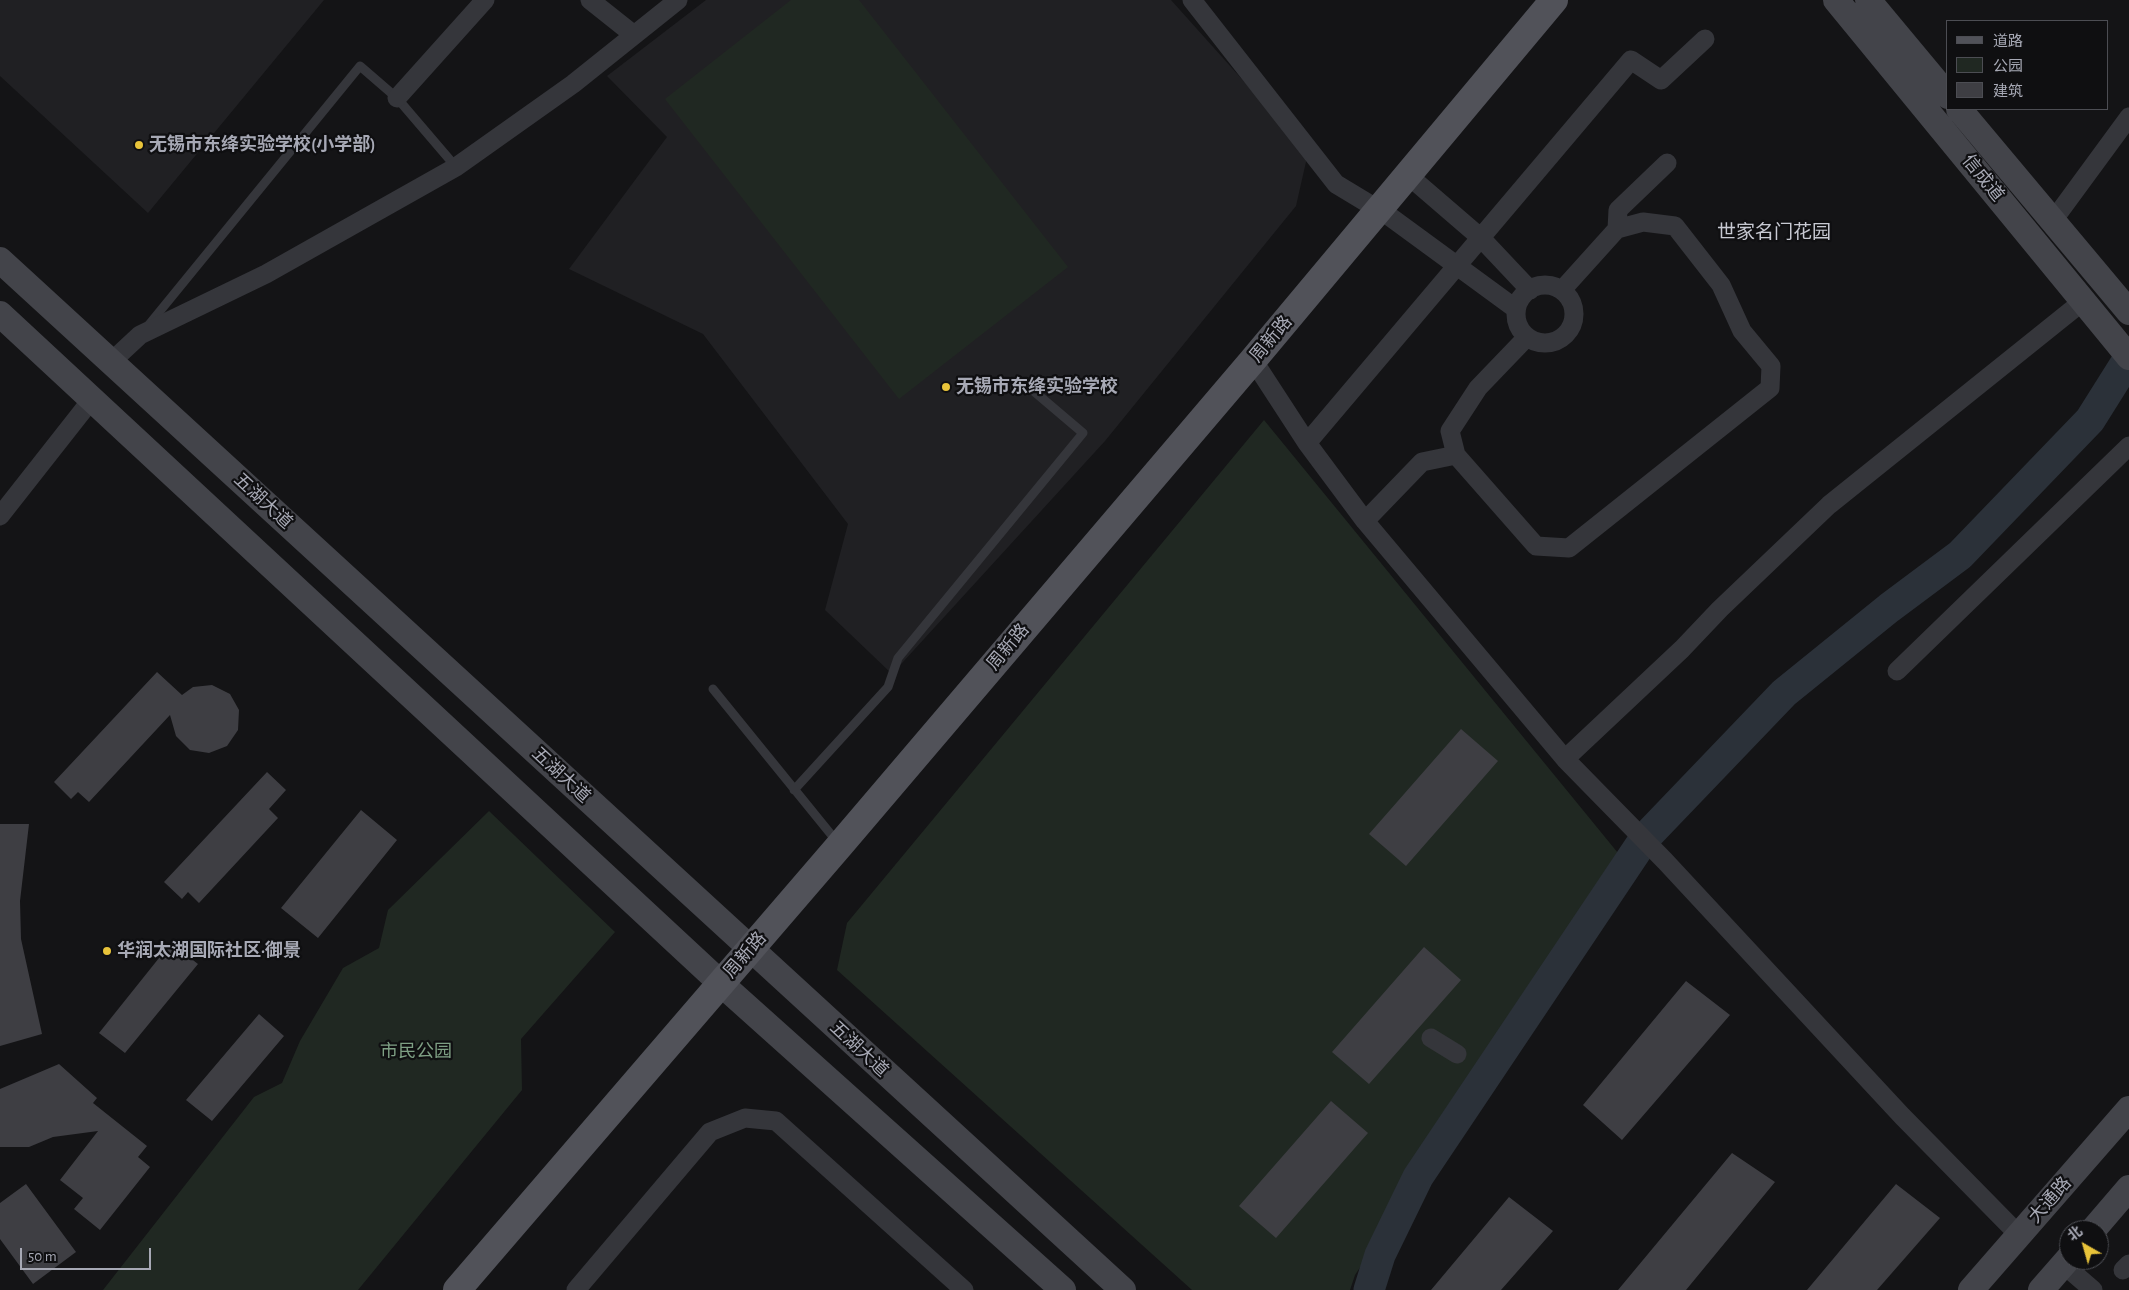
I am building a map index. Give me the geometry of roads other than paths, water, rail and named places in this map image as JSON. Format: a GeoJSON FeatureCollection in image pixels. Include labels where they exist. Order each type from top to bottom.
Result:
{"type":"FeatureCollection","features":[{"type":"Feature","properties":{"kind":"main road","name":"周新路"},"geometry":{"type":"LineString","coordinates":[[1413,179],[1554,0]]}},
{"type":"Feature","properties":{"kind":"main road","name":"周新路"},"geometry":{"type":"LineString","coordinates":[[457,1290],[754,952],[1567,0]]}},
{"type":"Feature","properties":{"kind":"main road"},"geometry":{"type":"LineString","coordinates":[[1868,0],[1946,94]]}},
{"type":"Feature","properties":{"kind":"main road","name":"信成道"},"geometry":{"type":"LineString","coordinates":[[1847,4],[2082,302],[2129,357]]}},
{"type":"Feature","properties":{"kind":"main road","name":"信成道"},"geometry":{"type":"LineString","coordinates":[[1960,110],[2127,310]]}},
{"type":"Feature","properties":{"kind":"main road","name":"五湖大道"},"geometry":{"type":"LineString","coordinates":[[0,260],[1122,1290]]}},
{"type":"Feature","properties":{"kind":"main road"},"geometry":{"type":"LineString","coordinates":[[0,314],[724,986],[1063,1290]]}},
{"type":"Feature","properties":{"kind":"main road","name":"周新路"},"geometry":{"type":"LineString","coordinates":[[754,952],[840,845],[1256,364]]}},
{"type":"Feature","properties":{"kind":"main road","name":"周新路"},"geometry":{"type":"LineString","coordinates":[[471,1290],[724,986]]}},
{"type":"Feature","properties":{"kind":"main road","name":"大通路"},"geometry":{"type":"LineString","coordinates":[[1971,1290],[2129,1109]]}},
{"type":"Feature","properties":{"kind":"main road"},"geometry":{"type":"LineString","coordinates":[[2102,1220],[2129,1188]]}},
{"type":"Feature","properties":{"kind":"main road"},"geometry":{"type":"LineString","coordinates":[[2041,1290],[2059,1269]]}},
{"type":"Feature","properties":{"kind":"street"},"geometry":{"type":"LineString","coordinates":[[398,98],[485,0]]}},
{"type":"Feature","properties":{"kind":"street"},"geometry":{"type":"LineString","coordinates":[[590,0],[634,35]]}},
{"type":"Feature","properties":{"kind":"street"},"geometry":{"type":"LineString","coordinates":[[112,362],[140,334],[266,274],[456,167],[572,84],[678,0]]}},
{"type":"Feature","properties":{"kind":"street"},"geometry":{"type":"LineString","coordinates":[[1192,0],[1336,184],[1384,214],[1516,309]]}},
{"type":"Feature","properties":{"kind":"street"},"geometry":{"type":"LineString","coordinates":[[1307,443],[1630,60],[1661,80],[1705,39]]}},
{"type":"Feature","properties":{"kind":"street"},"geometry":{"type":"LineString","coordinates":[[2052,222],[2129,117]]}},
{"type":"Feature","properties":{"kind":"street"},"geometry":{"type":"LineString","coordinates":[[1617,229],[1618,210],[1667,163]]}},
{"type":"Feature","properties":{"kind":"street"},"geometry":{"type":"LineString","coordinates":[[1413,179],[1481,238],[1530,290]]}},
{"type":"Feature","properties":{"kind":"street"},"geometry":{"type":"LineString","coordinates":[[1527,338],[1478,388],[1450,431],[1456,455],[1536,546],[1570,548],[1770,388],[1771,366],[1742,331],[1721,285],[1675,226],[1643,222],[1617,229],[1562,290]]}},
{"type":"Feature","properties":{"kind":"street"},"geometry":{"type":"LineString","coordinates":[[1546,285],[1562,290],[1568,296],[1574,312],[1573,320],[1566,335],[1559,340],[1542,343],[1527,338],[1518,325],[1516,309],[1523,295],[1530,290],[1546,285]]}},
{"type":"Feature","properties":{"kind":"street"},"geometry":{"type":"LineString","coordinates":[[1565,759],[1682,649],[1720,609],[1829,505],[2082,302]]}},
{"type":"Feature","properties":{"kind":"street"},"geometry":{"type":"LineString","coordinates":[[1256,364],[1307,443],[1365,521],[1565,759],[1665,861],[1902,1116],[2019,1235]]}},
{"type":"Feature","properties":{"kind":"street"},"geometry":{"type":"LineString","coordinates":[[0,501],[88,395]]}},
{"type":"Feature","properties":{"kind":"street"},"geometry":{"type":"LineString","coordinates":[[0,516],[88,395]]}},
{"type":"Feature","properties":{"kind":"street"},"geometry":{"type":"LineString","coordinates":[[1897,671],[2129,446]]}},
{"type":"Feature","properties":{"kind":"street"},"geometry":{"type":"LineString","coordinates":[[1365,521],[1422,462],[1456,455]]}},
{"type":"Feature","properties":{"kind":"street"},"geometry":{"type":"LineString","coordinates":[[1431,1038],[1457,1054]]}},
{"type":"Feature","properties":{"kind":"street"},"geometry":{"type":"LineString","coordinates":[[576,1290],[710,1132],[745,1118],[776,1121],[964,1290]]}},
{"type":"Feature","properties":{"kind":"street"},"geometry":{"type":"LineString","coordinates":[[2074,1270],[2093,1290]]}},
{"type":"Feature","properties":{"kind":"lane"},"geometry":{"type":"LineString","coordinates":[[140,334],[360,66],[398,98],[456,167]]}},
{"type":"Feature","properties":{"kind":"lane"},"geometry":{"type":"LineString","coordinates":[[794,790],[888,687],[898,658],[1083,433],[1030,388]]}},
{"type":"Feature","properties":{"kind":"lane"},"geometry":{"type":"LineString","coordinates":[[713,689],[840,845]]}},
{"type":"Feature","properties":{"kind":"waterway"},"geometry":{"type":"LineString","coordinates":[[1369,1290],[1380,1255],[1418,1177],[1645,838],[1784,693],[1889,608],[1960,555],[2090,420],[2129,358]]}},
{"type":"Feature","properties":{"kind":"place","name":"无锡市东绛实验学校(小学部)"},"geometry":{"type":"Point","coordinates":[139,145]}},
{"type":"Feature","properties":{"kind":"place","name":"无锡市东绛实验学校"},"geometry":{"type":"Point","coordinates":[946,387]}},
{"type":"Feature","properties":{"kind":"place","name":"华润太湖国际社区·御景"},"geometry":{"type":"Point","coordinates":[107,951]}},
{"type":"Feature","properties":{"kind":"district","name":"世家名门花园"},"geometry":{"type":"Point","coordinates":[1774,232]}},
{"type":"Feature","properties":{"kind":"park label","name":"市民公园"},"geometry":{"type":"Point","coordinates":[416,1052]}}]}
